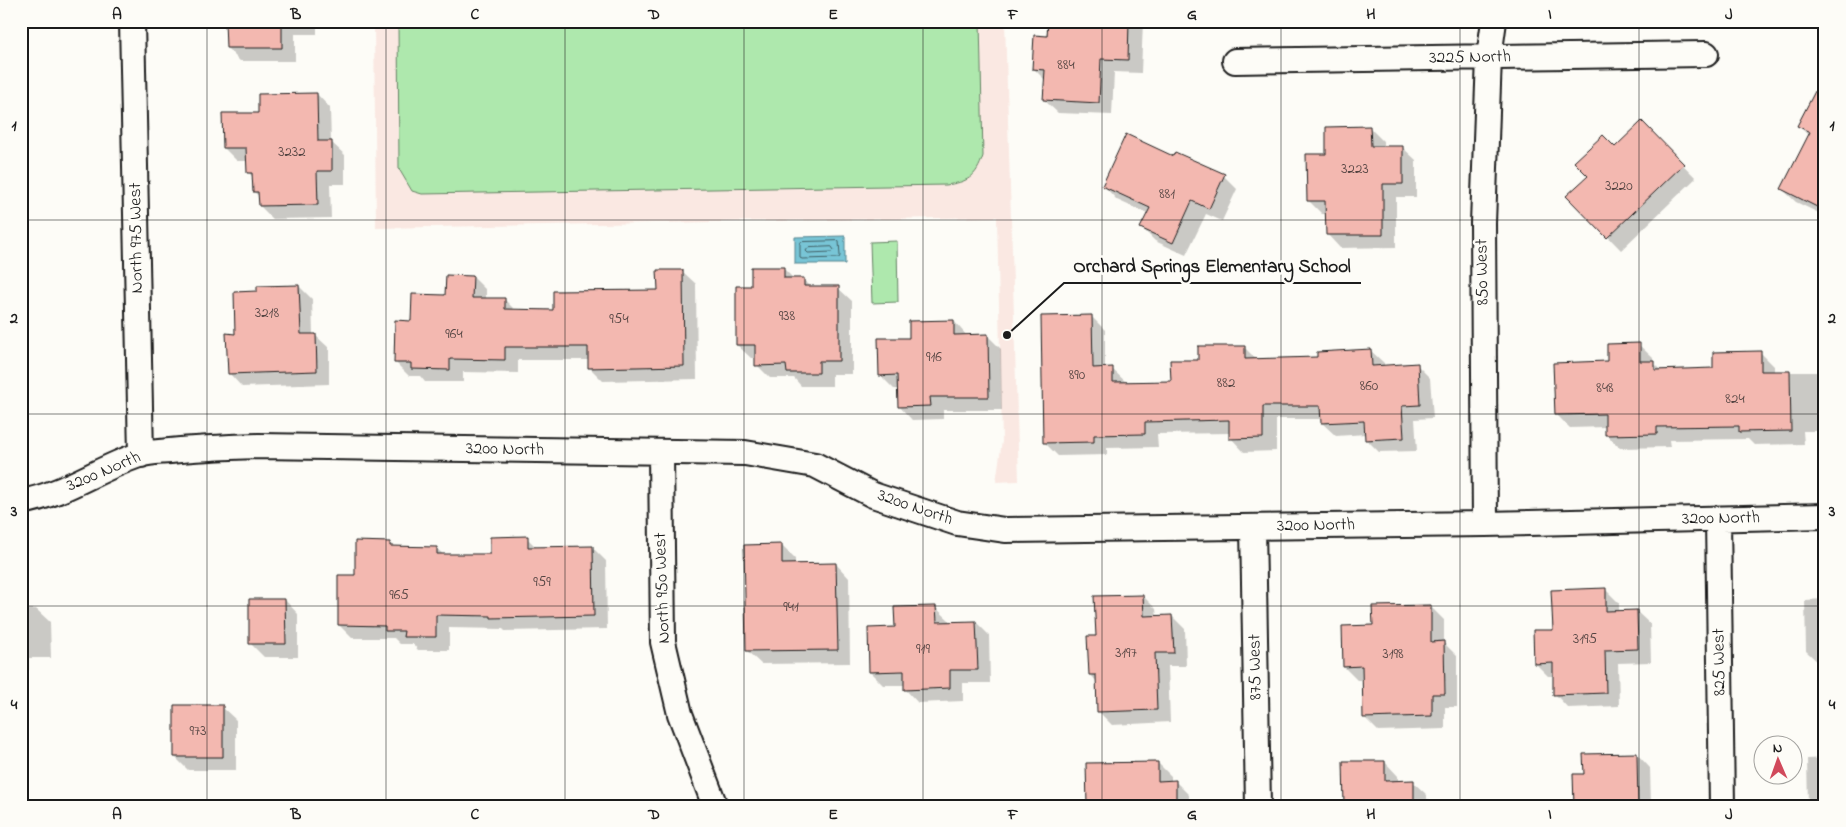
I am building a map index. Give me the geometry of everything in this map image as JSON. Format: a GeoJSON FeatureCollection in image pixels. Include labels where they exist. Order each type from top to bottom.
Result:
{"type":"FeatureCollection","features":[{"type":"Feature","properties":{"kind":"street","name":"North 975 West"},"geometry":{"type":"LineString","coordinates":[[132,21],[141,455]]}},
{"type":"Feature","properties":{"kind":"street","name":"850 West"},"geometry":{"type":"LineString","coordinates":[[1485,524],[1482,223],[1490,57],[1494,21]]}},
{"type":"Feature","properties":{"kind":"street","name":"3225 North"},"geometry":{"type":"LineString","coordinates":[[1235,62],[1706,54]]}},
{"type":"Feature","properties":{"kind":"street","name":"3200 North"},"geometry":{"type":"LineString","coordinates":[[21,502],[62,490],[104,469],[141,455],[202,447],[258,446],[745,453],[815,465],[873,495],[957,523],[1005,530],[1485,524],[1825,516]]}},
{"type":"Feature","properties":{"kind":"street","name":"North 950 West"},"geometry":{"type":"LineString","coordinates":[[661,452],[663,642],[680,714],[715,806]]}},
{"type":"Feature","properties":{"kind":"street","name":"825 West"},"geometry":{"type":"LineString","coordinates":[[1718,519],[1722,806]]}},
{"type":"Feature","properties":{"kind":"street","name":"875 West"},"geometry":{"type":"LineString","coordinates":[[1253,527],[1258,806]]}},
{"type":"Feature","properties":{"kind":"shaded area"},"geometry":{"type":"Polygon","coordinates":[[[374,21],[1005,21],[1019,481],[996,482],[1002,441],[997,217],[376,228],[374,21]]]}},
{"type":"Feature","properties":{"kind":"green space"},"geometry":{"type":"Polygon","coordinates":[[[398,21],[980,21],[983,156],[970,178],[946,185],[422,194],[412,191],[399,169],[398,21]]]}},
{"type":"Feature","properties":{"kind":"green space"},"geometry":{"type":"Polygon","coordinates":[[[897,241],[898,302],[872,303],[870,242],[897,241]]]}},
{"type":"Feature","properties":{"kind":"water"},"geometry":{"type":"Polygon","coordinates":[[[845,236],[845,264],[795,264],[795,237],[845,236]]]}},
{"type":"Feature","properties":{"kind":"building"},"geometry":{"type":"Polygon","coordinates":[[[225,21],[282,21],[282,48],[226,48],[225,21]]]}},
{"type":"Feature","properties":{"kind":"building"},"geometry":{"type":"Polygon","coordinates":[[[1048,21],[1129,21],[1128,60],[1101,59],[1099,103],[1043,100],[1045,70],[1032,69],[1034,35],[1047,36],[1048,21]]]}},
{"type":"Feature","properties":{"kind":"building"},"geometry":{"type":"Polygon","coordinates":[[[1825,72],[1825,211],[1781,189],[1810,132],[1797,126],[1825,72]]]}},
{"type":"Feature","properties":{"kind":"building"},"geometry":{"type":"Polygon","coordinates":[[[317,93],[318,141],[332,141],[332,171],[317,171],[318,205],[259,206],[258,192],[253,192],[252,173],[247,173],[246,148],[223,148],[222,113],[258,113],[258,94],[317,93]]]}},
{"type":"Feature","properties":{"kind":"building"},"geometry":{"type":"Polygon","coordinates":[[[1642,121],[1684,164],[1607,238],[1566,196],[1588,176],[1574,162],[1603,135],[1615,147],[1642,121]]]}},
{"type":"Feature","properties":{"kind":"building"},"geometry":{"type":"Polygon","coordinates":[[[1370,126],[1371,146],[1403,146],[1403,184],[1383,184],[1383,235],[1326,235],[1325,201],[1307,201],[1306,154],[1326,154],[1326,127],[1370,126]]]}},
{"type":"Feature","properties":{"kind":"building"},"geometry":{"type":"Polygon","coordinates":[[[1126,134],[1173,156],[1175,152],[1225,174],[1209,209],[1192,201],[1173,243],[1140,228],[1150,208],[1102,186],[1126,134]]]}},
{"type":"Feature","properties":{"kind":"building"},"geometry":{"type":"Polygon","coordinates":[[[751,267],[784,267],[784,278],[804,278],[804,286],[839,286],[839,361],[819,361],[819,373],[787,373],[786,365],[755,366],[755,345],[736,345],[736,286],[751,286],[751,267]]]}},
{"type":"Feature","properties":{"kind":"building"},"geometry":{"type":"Polygon","coordinates":[[[657,270],[683,270],[684,366],[588,368],[588,347],[505,347],[505,360],[450,359],[450,370],[411,369],[411,363],[394,363],[395,320],[411,321],[412,294],[445,295],[446,275],[473,276],[472,298],[505,298],[505,309],[553,310],[553,291],[658,290],[657,270]]]}},
{"type":"Feature","properties":{"kind":"building"},"geometry":{"type":"Polygon","coordinates":[[[299,285],[301,334],[316,334],[317,371],[228,374],[226,333],[235,334],[234,292],[257,291],[257,286],[299,285]]]}},
{"type":"Feature","properties":{"kind":"building"},"geometry":{"type":"Polygon","coordinates":[[[1092,315],[1093,368],[1113,367],[1113,382],[1171,381],[1170,360],[1198,360],[1198,346],[1245,346],[1245,359],[1317,357],[1317,352],[1371,349],[1372,366],[1418,363],[1420,405],[1402,406],[1404,438],[1365,440],[1364,421],[1321,423],[1320,406],[1263,406],[1263,438],[1229,439],[1229,420],[1145,422],[1145,434],[1094,435],[1094,442],[1043,443],[1041,316],[1092,315]]]}},
{"type":"Feature","properties":{"kind":"building"},"geometry":{"type":"Polygon","coordinates":[[[954,320],[954,335],[988,334],[989,397],[930,397],[931,406],[898,407],[897,375],[879,376],[878,338],[909,338],[909,321],[954,320]]]}},
{"type":"Feature","properties":{"kind":"building"},"geometry":{"type":"Polygon","coordinates":[[[1640,343],[1640,361],[1655,361],[1655,370],[1713,368],[1713,352],[1761,351],[1761,371],[1790,371],[1791,431],[1739,432],[1739,426],[1657,427],[1657,434],[1605,435],[1605,414],[1555,415],[1553,363],[1607,361],[1607,344],[1640,343]]]}},
{"type":"Feature","properties":{"kind":"building"},"geometry":{"type":"Polygon","coordinates":[[[528,536],[528,547],[593,546],[594,616],[491,618],[491,616],[436,615],[436,637],[403,637],[404,631],[385,631],[385,626],[338,625],[338,575],[355,575],[355,541],[390,542],[390,546],[437,547],[437,554],[490,554],[490,537],[528,536]]]}},
{"type":"Feature","properties":{"kind":"building"},"geometry":{"type":"Polygon","coordinates":[[[782,544],[782,564],[836,563],[838,650],[746,651],[744,545],[782,544]]]}},
{"type":"Feature","properties":{"kind":"building"},"geometry":{"type":"Polygon","coordinates":[[[1606,588],[1606,611],[1637,610],[1638,649],[1605,650],[1606,693],[1553,695],[1553,663],[1534,664],[1533,630],[1553,630],[1551,590],[1606,588]]]}},
{"type":"Feature","properties":{"kind":"building"},"geometry":{"type":"Polygon","coordinates":[[[1143,595],[1144,616],[1172,615],[1174,653],[1155,653],[1157,710],[1097,712],[1096,675],[1089,675],[1087,636],[1096,636],[1094,596],[1143,595]]]}},
{"type":"Feature","properties":{"kind":"building"},"geometry":{"type":"Polygon","coordinates":[[[249,599],[285,599],[286,644],[249,644],[249,599]]]}},
{"type":"Feature","properties":{"kind":"building"},"geometry":{"type":"Polygon","coordinates":[[[1431,605],[1431,642],[1444,641],[1445,694],[1432,694],[1432,716],[1363,718],[1362,666],[1343,667],[1342,626],[1373,625],[1372,606],[1431,605]]]}},
{"type":"Feature","properties":{"kind":"building"},"geometry":{"type":"Polygon","coordinates":[[[936,606],[937,622],[976,621],[978,670],[950,670],[950,688],[904,690],[904,671],[869,672],[868,628],[895,627],[894,607],[936,606]]]}},
{"type":"Feature","properties":{"kind":"building"},"geometry":{"type":"Polygon","coordinates":[[[174,705],[223,705],[223,757],[174,757],[174,705]]]}},
{"type":"Feature","properties":{"kind":"building"},"geometry":{"type":"Polygon","coordinates":[[[1637,753],[1638,806],[1574,806],[1573,774],[1584,774],[1583,754],[1637,753]]]}},
{"type":"Feature","properties":{"kind":"building"},"geometry":{"type":"Polygon","coordinates":[[[1343,761],[1385,761],[1385,781],[1414,780],[1414,806],[1344,806],[1343,761]]]}},
{"type":"Feature","properties":{"kind":"building"},"geometry":{"type":"Polygon","coordinates":[[[1158,762],[1158,781],[1176,780],[1176,806],[1087,806],[1086,763],[1158,762]]]}},
{"type":"Feature","properties":{"kind":"place","name":"Orchard Springs Elementary School"},"geometry":{"type":"Point","coordinates":[1007,335]}}]}
